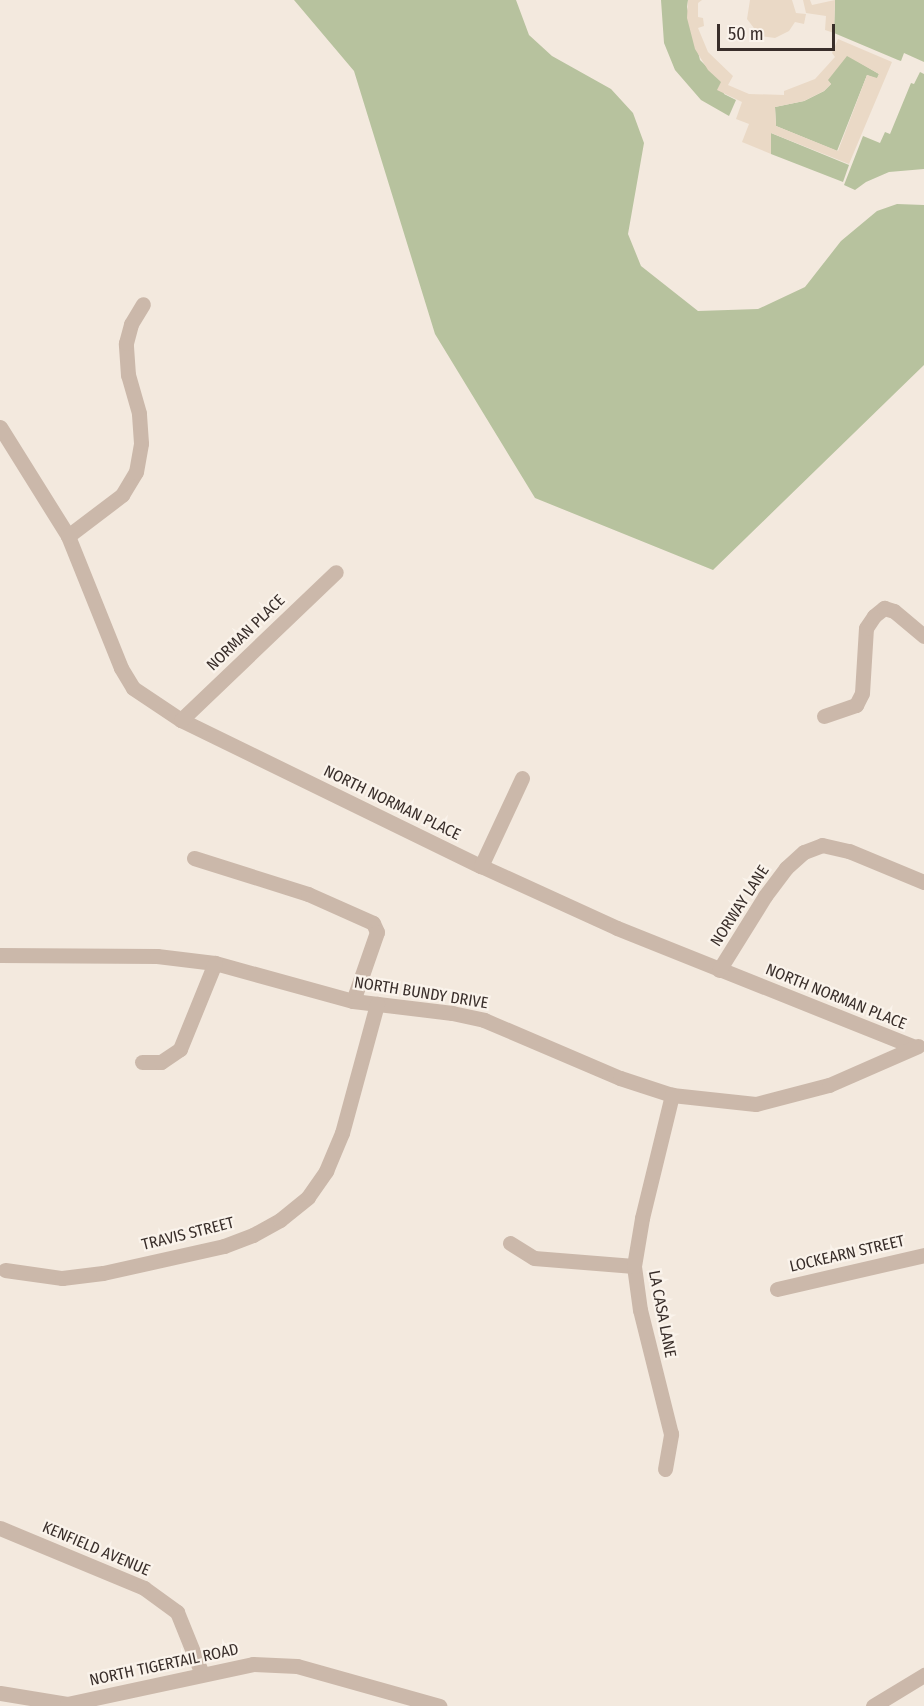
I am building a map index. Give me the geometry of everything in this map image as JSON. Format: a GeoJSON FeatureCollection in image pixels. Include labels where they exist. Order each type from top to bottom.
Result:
{"type":"FeatureCollection","features":[{"type":"Feature","properties":{"kind":"street"},"geometry":{"type":"LineString","coordinates":[[68,536],[122,495],[136,472],[141,443],[140,423],[128,375],[126,343],[131,324],[143,304]]}},
{"type":"Feature","properties":{"kind":"street","name":"NORTH NORMAN PLACE"},"geometry":{"type":"LineString","coordinates":[[0,427],[68,536],[121,668],[133,688],[181,720],[481,866],[617,928],[719,970],[919,1046]]}},
{"type":"Feature","properties":{"kind":"street","name":"NORMAN PLACE"},"geometry":{"type":"LineString","coordinates":[[181,720],[336,572]]}},
{"type":"Feature","properties":{"kind":"street"},"geometry":{"type":"LineString","coordinates":[[824,716],[856,705],[862,693],[866,628],[884,608],[894,611],[924,636]]}},
{"type":"Feature","properties":{"kind":"street"},"geometry":{"type":"LineString","coordinates":[[481,866],[522,778]]}},
{"type":"Feature","properties":{"kind":"street","name":"NORWAY LANE"},"geometry":{"type":"LineString","coordinates":[[719,970],[765,896],[786,868],[804,852],[822,845],[849,851],[924,882]]}},
{"type":"Feature","properties":{"kind":"street"},"geometry":{"type":"LineString","coordinates":[[194,858],[308,894],[373,923],[377,932],[353,1000]]}},
{"type":"Feature","properties":{"kind":"street","name":"NORTH BUNDY DRIVE"},"geometry":{"type":"LineString","coordinates":[[0,956],[157,956],[215,963],[353,1000],[484,1020],[620,1078],[672,1095],[756,1104],[829,1084],[919,1046]]}},
{"type":"Feature","properties":{"kind":"street"},"geometry":{"type":"LineString","coordinates":[[142,1062],[161,1062],[180,1049],[215,963]]}},
{"type":"Feature","properties":{"kind":"street","name":"TRAVIS STREET"},"geometry":{"type":"LineString","coordinates":[[5,1270],[62,1278],[104,1273],[224,1246],[253,1235],[280,1220],[308,1197],[326,1171],[342,1132],[377,1004]]}},
{"type":"Feature","properties":{"kind":"street","name":"LA CASA LANE"},"geometry":{"type":"LineString","coordinates":[[665,1469],[671,1434],[640,1310],[634,1266],[642,1218],[672,1095]]}},
{"type":"Feature","properties":{"kind":"street"},"geometry":{"type":"LineString","coordinates":[[510,1243],[534,1258],[634,1266]]}},
{"type":"Feature","properties":{"kind":"street","name":"LOCKEARN STREET"},"geometry":{"type":"LineString","coordinates":[[777,1289],[924,1255]]}},
{"type":"Feature","properties":{"kind":"street","name":"KENFIELD AVENUE"},"geometry":{"type":"LineString","coordinates":[[0,1528],[144,1588],[177,1612],[202,1674]]}},
{"type":"Feature","properties":{"kind":"street","name":"NORTH TIGERTAIL ROAD"},"geometry":{"type":"LineString","coordinates":[[0,1693],[68,1705],[253,1664],[297,1666],[439,1706]]}},
{"type":"Feature","properties":{"kind":"street"},"geometry":{"type":"LineString","coordinates":[[873,1706],[923,1679]]}},
{"type":"Feature","properties":{"kind":"green space"},"geometry":{"type":"Polygon","coordinates":[[[294,0],[516,0],[529,35],[552,56],[611,89],[633,113],[644,143],[628,234],[641,266],[698,311],[758,309],[805,287],[841,241],[877,211],[897,204],[924,205],[924,365],[713,570],[535,498],[435,334],[354,71],[294,0]]]}},
{"type":"Feature","properties":{"kind":"green space"},"geometry":{"type":"Polygon","coordinates":[[[661,0],[688,0],[687,7],[700,60],[722,82],[724,94],[736,100],[729,116],[701,100],[675,70],[664,43],[661,0]]]}},
{"type":"Feature","properties":{"kind":"green space"},"geometry":{"type":"Polygon","coordinates":[[[835,0],[924,0],[924,62],[904,53],[901,61],[834,33],[835,0]]]}},
{"type":"Feature","properties":{"kind":"green space"},"geometry":{"type":"Polygon","coordinates":[[[847,55],[879,74],[877,79],[867,75],[837,151],[776,126],[775,107],[804,101],[824,91],[831,84],[827,80],[847,55]]]}},
{"type":"Feature","properties":{"kind":"green space"},"geometry":{"type":"Polygon","coordinates":[[[920,72],[924,74],[924,169],[889,172],[866,182],[855,190],[844,185],[863,136],[880,143],[885,132],[890,134],[911,83],[914,84],[920,72]]]}},
{"type":"Feature","properties":{"kind":"green space"},"geometry":{"type":"Polygon","coordinates":[[[771,133],[849,165],[843,182],[771,154],[771,133]]]}},
{"type":"Feature","properties":{"kind":"shaded area"},"geometry":{"type":"Polygon","coordinates":[[[688,0],[702,0],[698,3],[698,17],[703,18],[704,26],[698,28],[708,52],[733,76],[728,85],[749,94],[784,95],[784,91],[815,79],[835,57],[832,53],[838,39],[892,62],[849,164],[771,133],[771,154],[742,142],[749,124],[736,119],[742,102],[717,90],[721,82],[708,70],[695,49],[687,18],[688,0]],[[847,56],[828,80],[831,84],[824,91],[804,101],[775,107],[776,126],[838,151],[867,75],[877,78],[879,74],[847,56]]]}},
{"type":"Feature","properties":{"kind":"shaded area"},"geometry":{"type":"Polygon","coordinates":[[[750,0],[792,0],[796,13],[806,14],[804,24],[795,22],[789,31],[775,38],[760,36],[747,19],[750,0]]]}},
{"type":"Feature","properties":{"kind":"shaded area"},"geometry":{"type":"Polygon","coordinates":[[[803,0],[810,0],[812,5],[835,0],[834,33],[825,30],[826,16],[806,13],[803,0]]]}}]}
